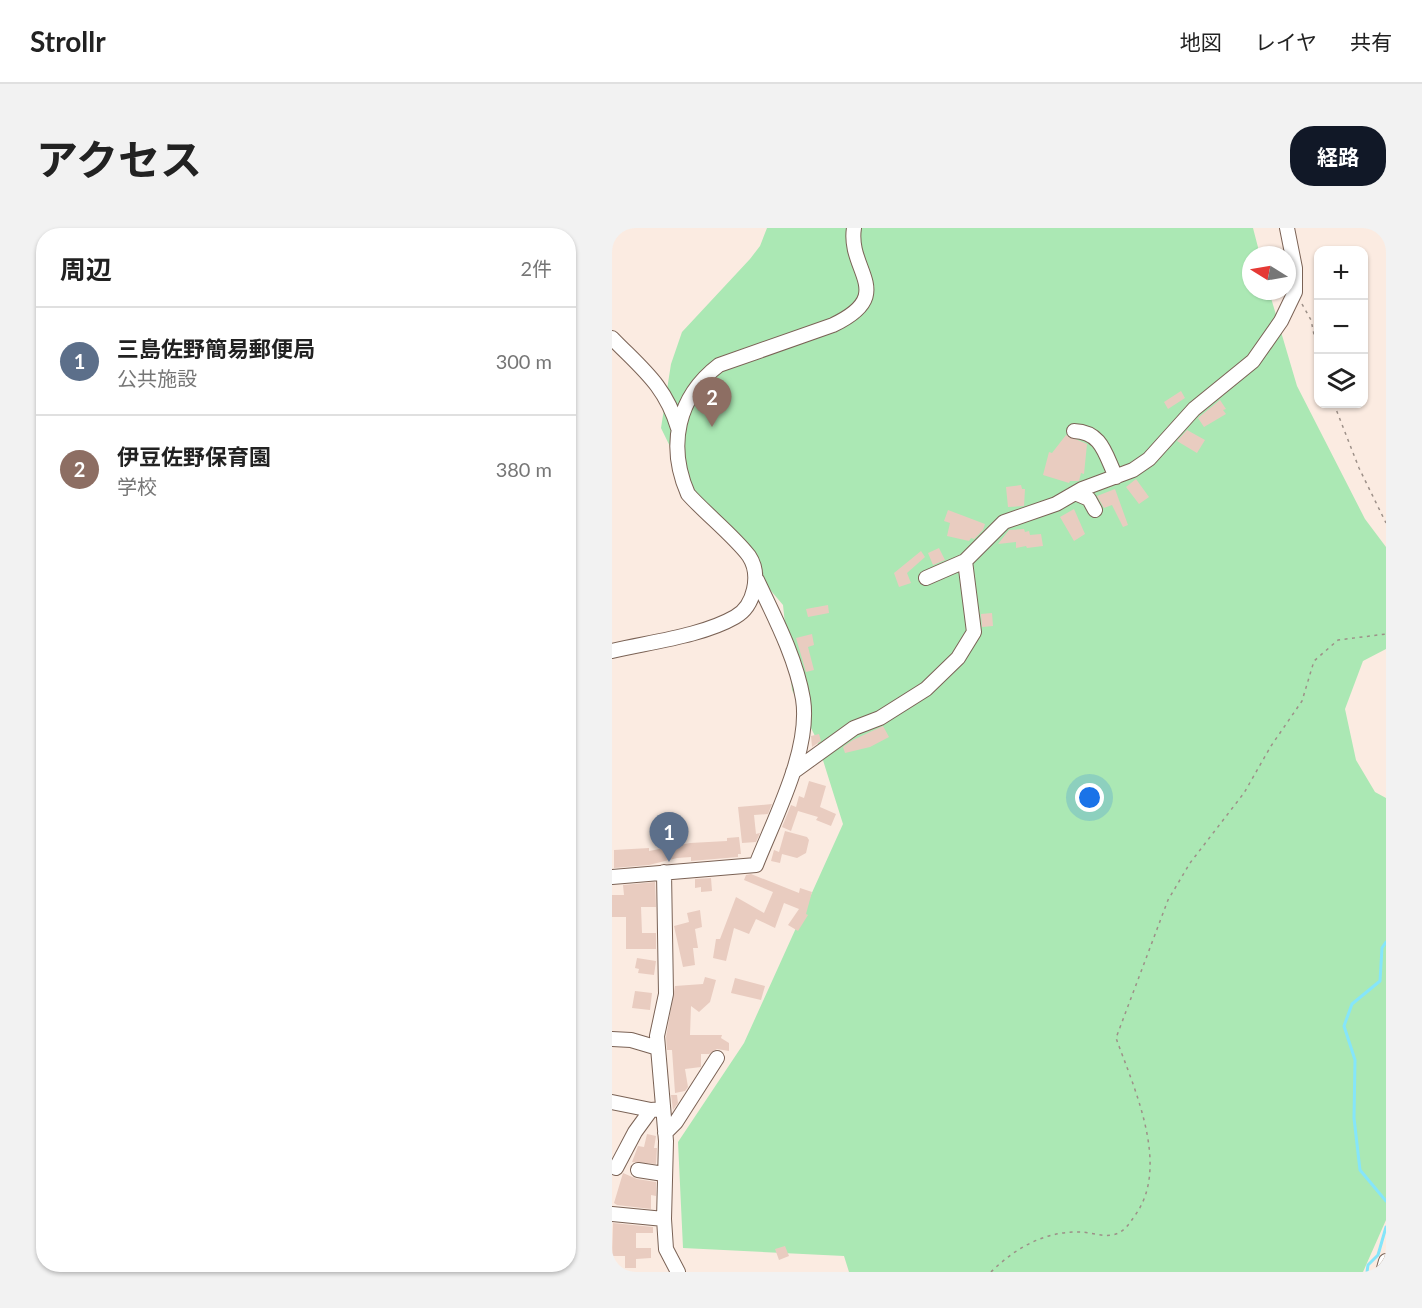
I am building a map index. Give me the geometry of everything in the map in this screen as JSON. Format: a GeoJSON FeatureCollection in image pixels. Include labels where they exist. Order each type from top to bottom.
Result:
{"type":"FeatureCollection","features":[{"type":"Feature","properties":{"kind":"street"},"geometry":{"type":"LineString","coordinates":[[612,877],[756,866],[793,772],[801,739],[803,700],[781,630],[757,580],[750,557],[688,494],[677,461],[678,430],[681,414],[693,392],[706,375],[719,365],[833,326],[849,318],[860,307],[866,293],[867,277],[854,243],[855,228]]}},
{"type":"Feature","properties":{"kind":"street"},"geometry":{"type":"LineString","coordinates":[[926,578],[964,561],[1004,522],[1056,504],[1075,493],[1116,477],[1149,459],[1188,414],[1253,361],[1281,321],[1295,292],[1295,268],[1287,228]]}},
{"type":"Feature","properties":{"kind":"street"},"geometry":{"type":"LineString","coordinates":[[612,338],[658,386],[670,403],[678,430]]}},
{"type":"Feature","properties":{"kind":"street"},"geometry":{"type":"LineString","coordinates":[[1074,431],[1086,431],[1096,436],[1116,477]]}},
{"type":"Feature","properties":{"kind":"street"},"geometry":{"type":"LineString","coordinates":[[1075,493],[1091,501],[1095,510]]}},
{"type":"Feature","properties":{"kind":"street"},"geometry":{"type":"LineString","coordinates":[[793,772],[854,728],[880,718],[926,689],[958,658],[974,632],[964,561]]}},
{"type":"Feature","properties":{"kind":"street"},"geometry":{"type":"LineString","coordinates":[[612,651],[714,626],[738,616],[753,593],[757,580]]}},
{"type":"Feature","properties":{"kind":"street"},"geometry":{"type":"LineString","coordinates":[[664,872],[666,994],[657,1036],[657,1109],[665,1133],[666,1249],[678,1272]]}},
{"type":"Feature","properties":{"kind":"street"},"geometry":{"type":"LineString","coordinates":[[612,1039],[631,1040],[658,1048]]}},
{"type":"Feature","properties":{"kind":"street"},"geometry":{"type":"LineString","coordinates":[[665,1133],[676,1122],[717,1058]]}},
{"type":"Feature","properties":{"kind":"street"},"geometry":{"type":"LineString","coordinates":[[612,1102],[657,1109]]}},
{"type":"Feature","properties":{"kind":"street"},"geometry":{"type":"LineString","coordinates":[[616,1168],[635,1132],[657,1109]]}},
{"type":"Feature","properties":{"kind":"street"},"geometry":{"type":"LineString","coordinates":[[638,1170],[664,1174]]}},
{"type":"Feature","properties":{"kind":"street"},"geometry":{"type":"LineString","coordinates":[[612,1214],[664,1219]]}},
{"type":"Feature","properties":{"kind":"street"},"geometry":{"type":"LineString","coordinates":[[1383,1272],[1386,1261]]}},
{"type":"Feature","properties":{"kind":"path"},"geometry":{"type":"LineString","coordinates":[[1299,298],[1311,320],[1314,335]]}},
{"type":"Feature","properties":{"kind":"path"},"geometry":{"type":"LineString","coordinates":[[1336,408],[1359,468],[1386,523]]}},
{"type":"Feature","properties":{"kind":"path"},"geometry":{"type":"LineString","coordinates":[[991,1272],[1004,1259],[1038,1238],[1079,1232],[1112,1235],[1126,1229],[1142,1205],[1149,1174],[1149,1139],[1116,1038],[1168,900],[1190,863],[1244,794],[1270,746],[1302,701],[1314,661],[1338,640],[1386,634]]}},
{"type":"Feature","properties":{"kind":"green space"},"geometry":{"type":"Polygon","coordinates":[[[767,228],[1253,228],[1258,246],[1242,246],[1242,300],[1272,300],[1297,386],[1365,519],[1386,547],[1386,649],[1363,661],[1345,709],[1356,760],[1375,792],[1386,798],[1386,1220],[1363,1272],[849,1272],[844,1256],[683,1248],[678,1142],[744,1043],[843,824],[816,738],[792,690],[783,605],[699,506],[661,428],[671,364],[682,332],[760,246],[767,228]]]}},
{"type":"Feature","properties":{"kind":"building"},"geometry":{"type":"Polygon","coordinates":[[[1181,391],[1185,398],[1168,409],[1164,402],[1181,391]]]}},
{"type":"Feature","properties":{"kind":"building"},"geometry":{"type":"Polygon","coordinates":[[[1220,400],[1226,409],[1223,410],[1226,414],[1204,427],[1198,418],[1220,400]]]}},
{"type":"Feature","properties":{"kind":"building"},"geometry":{"type":"Polygon","coordinates":[[[1187,430],[1205,440],[1197,453],[1177,441],[1187,430]]]}},
{"type":"Feature","properties":{"kind":"building"},"geometry":{"type":"Polygon","coordinates":[[[1066,435],[1087,444],[1084,474],[1081,473],[1079,481],[1069,483],[1043,475],[1049,452],[1052,453],[1066,435]]]}},
{"type":"Feature","properties":{"kind":"building"},"geometry":{"type":"Polygon","coordinates":[[[1136,479],[1149,497],[1139,504],[1126,487],[1136,479]]]}},
{"type":"Feature","properties":{"kind":"building"},"geometry":{"type":"Polygon","coordinates":[[[1021,485],[1022,489],[1025,489],[1024,506],[1008,507],[1006,487],[1021,485]]]}},
{"type":"Feature","properties":{"kind":"building"},"geometry":{"type":"Polygon","coordinates":[[[1115,489],[1128,525],[1123,527],[1112,505],[1104,508],[1097,496],[1115,489]]]}},
{"type":"Feature","properties":{"kind":"building"},"geometry":{"type":"Polygon","coordinates":[[[1074,509],[1085,534],[1074,541],[1060,517],[1074,509]]]}},
{"type":"Feature","properties":{"kind":"building"},"geometry":{"type":"Polygon","coordinates":[[[948,510],[985,524],[983,530],[969,541],[947,536],[950,523],[944,521],[948,510]]]}},
{"type":"Feature","properties":{"kind":"building"},"geometry":{"type":"Polygon","coordinates":[[[1024,529],[1025,532],[1029,531],[1030,535],[1041,534],[1043,546],[1016,548],[1016,542],[998,544],[1009,530],[1024,529]]]}},
{"type":"Feature","properties":{"kind":"building"},"geometry":{"type":"Polygon","coordinates":[[[939,548],[945,560],[933,565],[928,553],[939,548]]]}},
{"type":"Feature","properties":{"kind":"building"},"geometry":{"type":"Polygon","coordinates":[[[921,551],[925,557],[907,573],[911,583],[899,587],[894,573],[921,551]]]}},
{"type":"Feature","properties":{"kind":"building"},"geometry":{"type":"Polygon","coordinates":[[[828,605],[829,613],[808,617],[806,609],[828,605]]]}},
{"type":"Feature","properties":{"kind":"building"},"geometry":{"type":"Polygon","coordinates":[[[992,613],[993,626],[982,627],[981,614],[992,613]]]}},
{"type":"Feature","properties":{"kind":"building"},"geometry":{"type":"Polygon","coordinates":[[[812,634],[814,645],[808,647],[814,670],[806,672],[796,638],[812,634]]]}},
{"type":"Feature","properties":{"kind":"building"},"geometry":{"type":"Polygon","coordinates":[[[883,726],[889,737],[870,747],[845,753],[843,747],[883,726]]]}},
{"type":"Feature","properties":{"kind":"building"},"geometry":{"type":"Polygon","coordinates":[[[819,734],[821,741],[812,747],[811,736],[819,734]]]}},
{"type":"Feature","properties":{"kind":"building"},"geometry":{"type":"Polygon","coordinates":[[[809,781],[826,786],[820,807],[836,814],[831,826],[816,820],[818,817],[798,811],[791,831],[782,827],[791,805],[796,807],[799,796],[804,798],[809,781]]]}},
{"type":"Feature","properties":{"kind":"building"},"geometry":{"type":"Polygon","coordinates":[[[772,804],[768,814],[754,815],[756,834],[760,833],[756,842],[742,843],[738,807],[772,804]]]}},
{"type":"Feature","properties":{"kind":"building"},"geometry":{"type":"Polygon","coordinates":[[[785,831],[807,837],[809,840],[806,853],[797,858],[782,854],[780,863],[771,861],[774,850],[779,852],[785,831]]]}},
{"type":"Feature","properties":{"kind":"building"},"geometry":{"type":"Polygon","coordinates":[[[739,837],[741,854],[738,854],[738,857],[691,861],[691,857],[677,858],[649,865],[614,868],[614,850],[649,848],[649,851],[690,843],[727,841],[727,838],[739,837]]]}},
{"type":"Feature","properties":{"kind":"building"},"geometry":{"type":"Polygon","coordinates":[[[751,874],[799,893],[800,888],[812,892],[806,914],[808,915],[798,931],[788,925],[799,909],[784,903],[775,928],[756,919],[749,934],[734,928],[726,961],[713,958],[716,939],[720,939],[736,897],[764,913],[773,892],[744,880],[746,875],[751,874]]]}},
{"type":"Feature","properties":{"kind":"building"},"geometry":{"type":"Polygon","coordinates":[[[711,878],[712,891],[701,892],[701,887],[695,888],[695,879],[711,878]]]}},
{"type":"Feature","properties":{"kind":"building"},"geometry":{"type":"Polygon","coordinates":[[[655,882],[656,907],[641,907],[642,933],[656,933],[656,949],[626,949],[626,917],[612,917],[612,895],[624,895],[623,885],[655,882]]]}},
{"type":"Feature","properties":{"kind":"building"},"geometry":{"type":"Polygon","coordinates":[[[700,910],[702,927],[695,929],[698,948],[693,948],[695,965],[683,967],[674,926],[689,922],[687,913],[700,910]]]}},
{"type":"Feature","properties":{"kind":"building"},"geometry":{"type":"Polygon","coordinates":[[[637,958],[656,961],[654,975],[638,973],[639,969],[635,968],[637,958]]]}},
{"type":"Feature","properties":{"kind":"building"},"geometry":{"type":"Polygon","coordinates":[[[705,977],[716,980],[710,1002],[699,1012],[691,1006],[690,1035],[722,1035],[721,1038],[729,1043],[729,1051],[717,1049],[709,1054],[701,1054],[701,1067],[685,1069],[688,1087],[685,1091],[675,1093],[672,1050],[667,1050],[666,1037],[675,986],[703,984],[705,977]]]}},
{"type":"Feature","properties":{"kind":"building"},"geometry":{"type":"Polygon","coordinates":[[[735,978],[765,986],[761,1000],[731,993],[735,978]]]}},
{"type":"Feature","properties":{"kind":"building"},"geometry":{"type":"Polygon","coordinates":[[[635,991],[652,993],[650,1010],[632,1008],[635,991]]]}},
{"type":"Feature","properties":{"kind":"building"},"geometry":{"type":"Polygon","coordinates":[[[671,1095],[677,1095],[678,1103],[673,1110],[671,1095]]]}},
{"type":"Feature","properties":{"kind":"building"},"geometry":{"type":"Polygon","coordinates":[[[647,1134],[656,1136],[654,1148],[657,1148],[656,1164],[632,1162],[638,1146],[644,1147],[647,1134]]]}},
{"type":"Feature","properties":{"kind":"building"},"geometry":{"type":"Polygon","coordinates":[[[623,1173],[637,1179],[656,1182],[656,1196],[651,1195],[651,1209],[614,1203],[623,1173]]]}},
{"type":"Feature","properties":{"kind":"building"},"geometry":{"type":"Polygon","coordinates":[[[613,1223],[653,1227],[653,1233],[636,1233],[636,1248],[651,1248],[651,1258],[636,1259],[636,1268],[625,1268],[625,1256],[612,1256],[613,1223]]]}},
{"type":"Feature","properties":{"kind":"building"},"geometry":{"type":"Polygon","coordinates":[[[785,1246],[789,1256],[779,1260],[775,1249],[785,1246]]]}},
{"type":"Feature","properties":{"kind":"waterway"},"geometry":{"type":"LineString","coordinates":[[1386,942],[1382,948],[1380,981],[1352,1004],[1344,1026],[1355,1060],[1354,1118],[1360,1170],[1386,1201]]}},
{"type":"Feature","properties":{"kind":"waterway"},"geometry":{"type":"LineString","coordinates":[[1367,1272],[1368,1265],[1378,1255],[1386,1227]]}},
{"type":"Feature","properties":{"kind":"place","name":"伊豆佐野保育園"},"geometry":{"type":"Point","coordinates":[712,427]}},
{"type":"Feature","properties":{"kind":"place","name":"三島佐野簡易郵便局"},"geometry":{"type":"Point","coordinates":[669,862]}}]}
